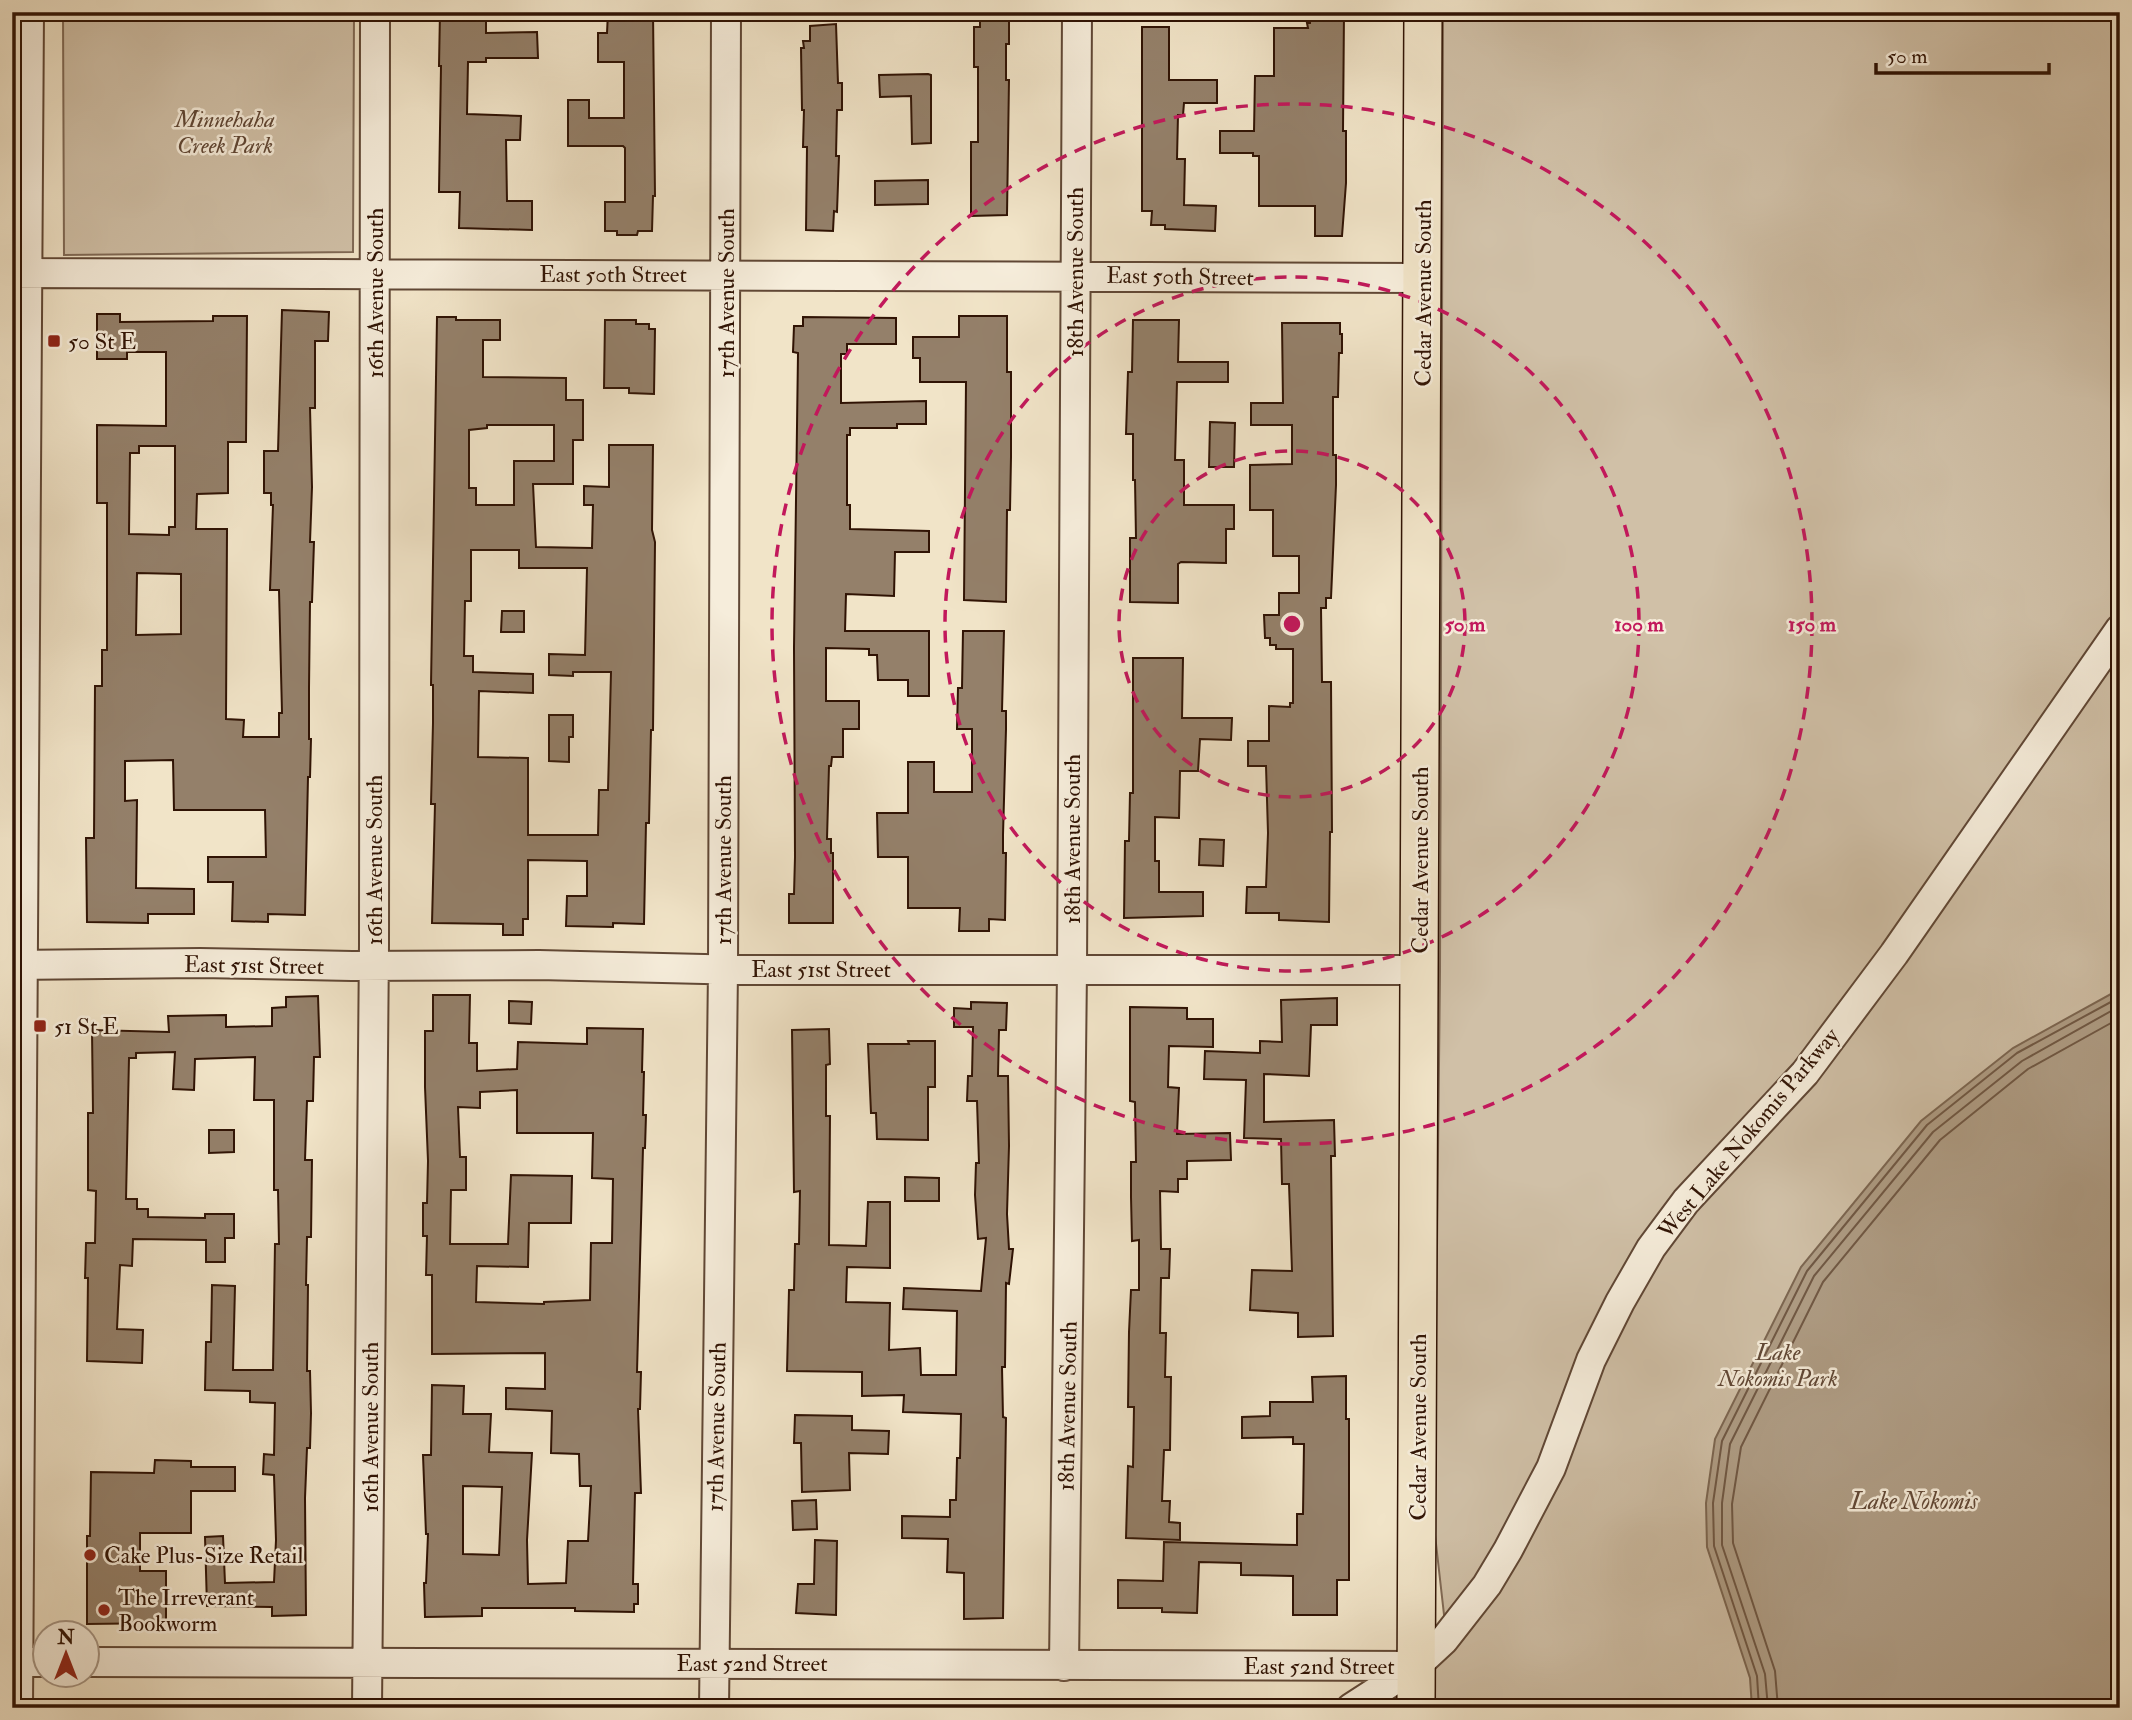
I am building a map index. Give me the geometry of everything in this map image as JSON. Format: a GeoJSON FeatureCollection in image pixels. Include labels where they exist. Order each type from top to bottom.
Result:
{"type":"FeatureCollection","features":[{"type":"Feature","properties":{"kind":"main road","name":"Cedar Avenue South"},"geometry":{"type":"LineString","coordinates":[[1416,1708],[1423,12]]}},
{"type":"Feature","properties":{"kind":"street"},"geometry":{"type":"LineString","coordinates":[[19,1708],[26,1662],[18,965],[20,273],[29,12]]}},
{"type":"Feature","properties":{"kind":"street","name":"16th Avenue South"},"geometry":{"type":"LineString","coordinates":[[367,1708],[373,966],[374,12]]}},
{"type":"Feature","properties":{"kind":"street","name":"17th Avenue South"},"geometry":{"type":"LineString","coordinates":[[714,1708],[723,970],[726,12]]}},
{"type":"Feature","properties":{"kind":"street","name":"18th Avenue South"},"geometry":{"type":"LineString","coordinates":[[1064,1666],[1072,970],[1077,12]]}},
{"type":"Feature","properties":{"kind":"street","name":"East 50th Street"},"geometry":{"type":"LineString","coordinates":[[20,273],[1075,275],[1394,280],[1423,278]]}},
{"type":"Feature","properties":{"kind":"street","name":"West Lake Nokomis Parkway"},"geometry":{"type":"LineString","coordinates":[[1350,1708],[1416,1666],[1463,1618],[1508,1550],[1550,1468],[1591,1360],[1651,1248],[1686,1201],[1805,1073],[1894,954],[2120,629]]}},
{"type":"Feature","properties":{"kind":"street","name":"East 51st Street"},"geometry":{"type":"LineString","coordinates":[[18,965],[200,963],[539,965],[723,970],[1420,970]]}},
{"type":"Feature","properties":{"kind":"street","name":"East 52nd Street"},"geometry":{"type":"LineString","coordinates":[[102,1662],[1416,1666]]}},
{"type":"Feature","properties":{"kind":"green space","name":"Minnehaha Creek Park"},"geometry":{"type":"Polygon","coordinates":[[[63,12],[354,12],[353,252],[64,255],[63,12]]]}},
{"type":"Feature","properties":{"kind":"green space","name":"Lake Nokomis Park"},"geometry":{"type":"Polygon","coordinates":[[[1443,12],[2120,12],[2120,1708],[1373,1708],[1448,1650],[1434,1526],[1440,971],[1443,12]]]}},
{"type":"Feature","properties":{"kind":"water","name":"Lake Nokomis"},"geometry":{"type":"Polygon","coordinates":[[[2120,989],[2120,1708],[1752,1708],[1750,1678],[1707,1547],[1706,1503],[1715,1439],[1801,1267],[1921,1121],[2013,1048],[2120,989]]]}},
{"type":"Feature","properties":{"kind":"building"},"geometry":{"type":"Polygon","coordinates":[[[440,12],[486,12],[486,33],[537,32],[538,58],[486,58],[486,62],[468,62],[467,114],[521,116],[520,140],[506,140],[507,201],[532,201],[532,230],[459,228],[460,192],[439,192],[440,12]]]}},
{"type":"Feature","properties":{"kind":"building"},"geometry":{"type":"Polygon","coordinates":[[[608,12],[653,12],[655,196],[652,231],[638,231],[637,235],[617,235],[617,231],[605,231],[605,202],[625,202],[625,148],[568,146],[568,100],[589,100],[589,118],[624,118],[624,62],[598,62],[598,33],[607,33],[608,12]]]}},
{"type":"Feature","properties":{"kind":"building"},"geometry":{"type":"Polygon","coordinates":[[[980,12],[1009,12],[1009,44],[1006,44],[1006,80],[1009,80],[1007,215],[971,216],[971,142],[978,142],[978,67],[974,67],[974,27],[980,27],[980,12]]]}},
{"type":"Feature","properties":{"kind":"building"},"geometry":{"type":"Polygon","coordinates":[[[1310,12],[1344,12],[1343,131],[1346,131],[1346,183],[1342,236],[1315,236],[1315,206],[1259,206],[1259,156],[1253,156],[1253,153],[1220,153],[1220,131],[1254,131],[1255,76],[1274,76],[1274,28],[1308,28],[1310,12]]]}},
{"type":"Feature","properties":{"kind":"building"},"geometry":{"type":"Polygon","coordinates":[[[836,24],[838,83],[842,83],[842,110],[837,110],[837,212],[834,211],[833,231],[806,230],[807,147],[803,147],[801,48],[804,48],[803,41],[810,41],[810,26],[836,24]]]}},
{"type":"Feature","properties":{"kind":"building"},"geometry":{"type":"Polygon","coordinates":[[[1142,27],[1169,27],[1169,80],[1217,80],[1217,103],[1184,103],[1183,115],[1178,115],[1177,159],[1185,159],[1184,205],[1216,206],[1215,231],[1165,229],[1165,225],[1151,225],[1152,211],[1142,211],[1142,27]]]}},
{"type":"Feature","properties":{"kind":"building"},"geometry":{"type":"Polygon","coordinates":[[[879,75],[931,75],[931,143],[912,144],[911,96],[880,97],[879,75]]]}},
{"type":"Feature","properties":{"kind":"building"},"geometry":{"type":"Polygon","coordinates":[[[928,180],[928,204],[875,205],[875,181],[928,180]]]}},
{"type":"Feature","properties":{"kind":"building"},"geometry":{"type":"Polygon","coordinates":[[[282,310],[329,312],[328,341],[315,341],[315,408],[310,408],[310,542],[314,542],[310,602],[311,739],[305,915],[268,914],[268,922],[232,921],[233,882],[208,882],[208,857],[266,857],[265,810],[174,810],[173,760],[125,761],[125,801],[137,800],[136,888],[194,889],[194,914],[148,914],[148,923],[87,922],[86,838],[94,838],[95,686],[102,686],[102,650],[107,650],[107,503],[97,503],[97,425],[166,426],[166,352],[127,352],[127,359],[97,359],[97,314],[120,314],[120,322],[213,321],[213,316],[247,316],[246,442],[228,442],[228,493],[197,494],[196,529],[227,529],[226,719],[244,720],[243,737],[279,737],[279,713],[282,713],[279,590],[270,590],[273,505],[271,493],[264,493],[264,451],[278,451],[282,310]],[[139,446],[139,453],[130,453],[129,534],[169,535],[169,527],[175,527],[175,446],[139,446]],[[137,573],[136,635],[181,634],[181,574],[137,573]]]}},
{"type":"Feature","properties":{"kind":"building"},"geometry":{"type":"Polygon","coordinates":[[[959,316],[1007,316],[1007,372],[1011,372],[1011,457],[1010,510],[1007,510],[1006,602],[964,600],[966,382],[920,382],[920,358],[913,358],[913,337],[959,337],[959,316]]]}},
{"type":"Feature","properties":{"kind":"building"},"geometry":{"type":"Polygon","coordinates":[[[437,317],[500,320],[500,340],[483,340],[483,377],[566,378],[566,400],[583,400],[583,440],[573,440],[573,484],[533,484],[536,547],[592,548],[593,505],[584,505],[584,486],[609,487],[609,445],[653,445],[653,730],[649,823],[646,823],[644,924],[613,923],[613,927],[566,926],[567,896],[587,896],[587,861],[528,860],[528,919],[523,919],[523,935],[503,935],[503,924],[432,923],[435,804],[431,804],[437,317]],[[487,425],[487,428],[469,430],[469,488],[476,488],[476,505],[514,505],[514,461],[554,461],[554,425],[487,425]],[[471,550],[471,601],[465,601],[464,656],[473,656],[473,672],[533,674],[533,693],[479,691],[478,757],[528,758],[528,835],[598,835],[599,790],[608,790],[611,672],[573,672],[573,676],[549,675],[549,654],[585,655],[587,568],[519,568],[519,550],[471,550]]]}},
{"type":"Feature","properties":{"kind":"building"},"geometry":{"type":"Polygon","coordinates":[[[803,317],[896,318],[896,344],[847,344],[847,354],[841,354],[841,403],[926,401],[926,424],[897,424],[897,428],[850,428],[850,435],[847,435],[847,505],[850,505],[850,529],[929,531],[929,552],[895,552],[894,596],[846,594],[845,631],[929,631],[929,696],[908,696],[908,680],[878,680],[877,655],[869,655],[869,649],[826,648],[826,701],[859,701],[859,729],[843,729],[843,757],[832,757],[829,766],[827,839],[831,839],[833,853],[833,923],[789,923],[789,894],[794,894],[795,857],[794,648],[798,353],[793,352],[794,326],[803,326],[803,317]]]}},
{"type":"Feature","properties":{"kind":"building"},"geometry":{"type":"Polygon","coordinates":[[[605,320],[636,320],[636,324],[649,324],[649,329],[655,329],[654,394],[629,393],[629,388],[604,388],[605,320]]]}},
{"type":"Feature","properties":{"kind":"building"},"geometry":{"type":"Polygon","coordinates":[[[1133,320],[1179,320],[1178,362],[1228,362],[1228,382],[1177,382],[1175,460],[1184,460],[1184,505],[1234,505],[1234,529],[1226,529],[1226,563],[1178,564],[1178,603],[1130,602],[1130,538],[1136,538],[1135,480],[1133,434],[1126,434],[1128,372],[1132,372],[1133,320]]]}},
{"type":"Feature","properties":{"kind":"building"},"geometry":{"type":"Polygon","coordinates":[[[1282,323],[1340,323],[1342,334],[1338,397],[1333,397],[1336,485],[1331,598],[1326,598],[1326,608],[1321,608],[1322,682],[1331,682],[1332,832],[1329,922],[1279,920],[1279,913],[1246,913],[1247,887],[1266,887],[1268,833],[1266,766],[1248,766],[1248,741],[1269,741],[1269,706],[1290,707],[1290,703],[1293,703],[1293,649],[1276,649],[1276,645],[1270,645],[1270,638],[1265,638],[1264,615],[1279,615],[1279,593],[1299,593],[1299,556],[1273,556],[1273,510],[1250,510],[1250,465],[1292,464],[1292,425],[1251,425],[1251,403],[1283,403],[1282,323]]]}},
{"type":"Feature","properties":{"kind":"building"},"geometry":{"type":"Polygon","coordinates":[[[1210,422],[1235,423],[1234,467],[1209,467],[1210,422]]]}},
{"type":"Feature","properties":{"kind":"building"},"geometry":{"type":"Polygon","coordinates":[[[502,611],[524,611],[524,632],[501,632],[502,611]]]}},
{"type":"Feature","properties":{"kind":"building"},"geometry":{"type":"Polygon","coordinates":[[[963,631],[1004,631],[1002,711],[1006,711],[1003,835],[1003,853],[1006,853],[1005,920],[989,919],[989,931],[959,931],[960,908],[908,908],[908,857],[878,857],[877,813],[908,813],[908,762],[934,762],[934,792],[972,792],[972,729],[957,729],[958,688],[962,688],[963,631]]]}},
{"type":"Feature","properties":{"kind":"building"},"geometry":{"type":"Polygon","coordinates":[[[1133,658],[1183,658],[1182,718],[1232,718],[1231,740],[1200,739],[1198,771],[1180,771],[1179,818],[1155,817],[1155,861],[1159,861],[1159,892],[1203,892],[1203,916],[1124,918],[1125,841],[1129,841],[1130,793],[1133,793],[1133,658]]]}},
{"type":"Feature","properties":{"kind":"building"},"geometry":{"type":"Polygon","coordinates":[[[549,715],[573,715],[573,737],[569,737],[569,762],[549,761],[549,715]]]}},
{"type":"Feature","properties":{"kind":"building"},"geometry":{"type":"Polygon","coordinates":[[[1200,839],[1224,840],[1223,866],[1199,865],[1200,839]]]}},
{"type":"Feature","properties":{"kind":"building"},"geometry":{"type":"Polygon","coordinates":[[[433,995],[470,995],[469,1043],[477,1043],[477,1071],[517,1069],[518,1042],[587,1044],[587,1028],[643,1029],[643,1115],[646,1115],[637,1372],[641,1372],[638,1409],[641,1493],[635,1493],[633,1584],[638,1584],[638,1604],[634,1604],[634,1612],[575,1611],[575,1608],[482,1608],[482,1616],[425,1617],[424,1583],[428,1534],[423,1455],[431,1455],[432,1385],[464,1386],[463,1414],[491,1414],[489,1452],[532,1453],[527,1540],[528,1584],[566,1583],[568,1541],[588,1541],[591,1486],[580,1486],[579,1454],[551,1453],[552,1411],[506,1409],[506,1388],[545,1389],[545,1353],[432,1354],[432,1275],[426,1275],[427,1236],[423,1236],[423,1203],[427,1203],[428,1161],[425,1031],[433,1031],[433,995]],[[517,1090],[480,1092],[480,1108],[458,1107],[460,1157],[466,1157],[466,1190],[451,1190],[450,1244],[508,1244],[511,1175],[572,1176],[571,1223],[529,1223],[528,1267],[477,1266],[476,1302],[544,1304],[590,1300],[591,1243],[612,1243],[613,1179],[592,1178],[593,1133],[517,1133],[517,1090]],[[463,1486],[463,1554],[499,1555],[502,1487],[463,1486]]]}},
{"type":"Feature","properties":{"kind":"building"},"geometry":{"type":"Polygon","coordinates":[[[318,996],[320,1057],[314,1057],[313,1101],[307,1101],[305,1160],[312,1160],[311,1237],[307,1237],[306,1285],[307,1371],[310,1371],[311,1413],[305,1498],[306,1615],[272,1616],[272,1607],[207,1606],[205,1537],[223,1536],[225,1583],[274,1582],[274,1475],[263,1474],[264,1454],[274,1455],[275,1403],[250,1402],[250,1391],[205,1390],[206,1342],[211,1342],[212,1285],[235,1286],[233,1370],[273,1370],[275,1244],[279,1244],[278,1190],[274,1190],[274,1100],[254,1100],[255,1057],[195,1059],[194,1090],[173,1089],[175,1052],[136,1053],[136,1058],[129,1058],[126,1199],[137,1199],[137,1209],[148,1209],[148,1217],[205,1218],[205,1214],[234,1214],[234,1238],[225,1238],[225,1262],[206,1262],[206,1240],[133,1239],[132,1266],[120,1265],[117,1329],[143,1330],[142,1363],[87,1361],[86,1243],[95,1243],[96,1191],[88,1190],[88,1113],[93,1113],[92,1030],[169,1032],[168,1016],[226,1015],[226,1027],[272,1026],[272,1008],[286,1007],[286,997],[318,996]]]}},
{"type":"Feature","properties":{"kind":"building"},"geometry":{"type":"Polygon","coordinates":[[[1337,998],[1337,1025],[1311,1025],[1309,1076],[1264,1074],[1264,1122],[1334,1120],[1335,1156],[1331,1156],[1333,1336],[1298,1337],[1298,1313],[1250,1310],[1252,1270],[1292,1271],[1289,1184],[1282,1184],[1281,1139],[1244,1138],[1246,1080],[1204,1079],[1205,1051],[1260,1053],[1260,1041],[1282,1042],[1281,1000],[1337,998]]]}},
{"type":"Feature","properties":{"kind":"building"},"geometry":{"type":"Polygon","coordinates":[[[509,1001],[532,1002],[531,1024],[509,1023],[509,1001]]]}},
{"type":"Feature","properties":{"kind":"building"},"geometry":{"type":"Polygon","coordinates":[[[971,1002],[1007,1003],[1006,1030],[999,1030],[998,1076],[1008,1076],[1007,1214],[1009,1249],[1013,1249],[1009,1284],[1006,1283],[1005,1367],[1002,1367],[1003,1417],[1006,1418],[1003,1618],[964,1619],[964,1573],[947,1572],[948,1539],[902,1538],[902,1516],[950,1517],[950,1500],[956,1500],[961,1414],[903,1412],[904,1395],[862,1396],[862,1372],[787,1371],[789,1290],[794,1290],[795,1244],[799,1244],[800,1191],[794,1192],[792,1030],[829,1029],[830,1064],[826,1065],[826,1116],[830,1116],[829,1245],[866,1246],[868,1202],[890,1202],[890,1268],[847,1267],[846,1302],[890,1303],[889,1350],[920,1348],[921,1375],[956,1375],[957,1311],[903,1309],[904,1288],[981,1291],[986,1238],[978,1239],[975,1195],[976,1163],[979,1163],[977,1101],[967,1101],[968,1076],[972,1076],[973,1027],[954,1027],[954,1008],[971,1009],[971,1002]]]}},
{"type":"Feature","properties":{"kind":"building"},"geometry":{"type":"Polygon","coordinates":[[[1130,1007],[1187,1008],[1187,1019],[1213,1019],[1213,1047],[1169,1046],[1168,1087],[1179,1088],[1177,1134],[1230,1133],[1231,1160],[1187,1161],[1187,1179],[1178,1179],[1178,1192],[1160,1191],[1161,1249],[1170,1249],[1169,1278],[1161,1278],[1160,1333],[1166,1333],[1165,1377],[1171,1377],[1170,1450],[1164,1450],[1162,1501],[1170,1501],[1169,1522],[1180,1523],[1180,1540],[1126,1538],[1128,1466],[1133,1467],[1134,1407],[1128,1407],[1131,1290],[1139,1290],[1139,1240],[1132,1241],[1131,1162],[1136,1162],[1135,1102],[1130,1101],[1130,1007]]]}},
{"type":"Feature","properties":{"kind":"building"},"geometry":{"type":"Polygon","coordinates":[[[908,1041],[935,1041],[935,1087],[928,1087],[928,1140],[877,1139],[876,1113],[871,1113],[868,1044],[909,1044],[908,1041]]]}},
{"type":"Feature","properties":{"kind":"building"},"geometry":{"type":"Polygon","coordinates":[[[209,1130],[234,1130],[234,1152],[209,1153],[209,1130]]]}},
{"type":"Feature","properties":{"kind":"building"},"geometry":{"type":"Polygon","coordinates":[[[905,1177],[939,1178],[939,1201],[905,1201],[905,1177]]]}},
{"type":"Feature","properties":{"kind":"building"},"geometry":{"type":"Polygon","coordinates":[[[1346,1376],[1346,1419],[1349,1419],[1349,1580],[1337,1580],[1337,1615],[1293,1615],[1293,1576],[1241,1575],[1241,1563],[1199,1562],[1197,1613],[1162,1612],[1162,1608],[1118,1608],[1118,1580],[1163,1581],[1164,1542],[1297,1545],[1297,1514],[1303,1514],[1304,1444],[1293,1444],[1293,1437],[1242,1438],[1242,1417],[1270,1416],[1270,1402],[1313,1402],[1312,1377],[1346,1376]]]}},
{"type":"Feature","properties":{"kind":"building"},"geometry":{"type":"Polygon","coordinates":[[[795,1415],[852,1416],[852,1430],[889,1431],[888,1454],[849,1453],[850,1490],[802,1492],[801,1443],[794,1443],[795,1415]]]}},
{"type":"Feature","properties":{"kind":"building"},"geometry":{"type":"Polygon","coordinates":[[[155,1460],[191,1461],[191,1467],[235,1467],[235,1491],[191,1491],[191,1533],[140,1533],[140,1571],[166,1571],[166,1623],[102,1624],[102,1618],[87,1618],[87,1536],[90,1536],[91,1472],[154,1473],[155,1460]]]}},
{"type":"Feature","properties":{"kind":"building"},"geometry":{"type":"Polygon","coordinates":[[[816,1500],[817,1529],[793,1530],[792,1501],[816,1500]]]}},
{"type":"Feature","properties":{"kind":"building"},"geometry":{"type":"Polygon","coordinates":[[[815,1540],[837,1541],[836,1615],[796,1613],[798,1584],[814,1584],[815,1540]]]}},
{"type":"Feature","properties":{"kind":"place","name":"50 St E"},"geometry":{"type":"Point","coordinates":[54,341]}},
{"type":"Feature","properties":{"kind":"place","name":"51 St E"},"geometry":{"type":"Point","coordinates":[40,1026]}},
{"type":"Feature","properties":{"kind":"place","name":"Cake Plus-Size Retail"},"geometry":{"type":"Point","coordinates":[90,1555]}},
{"type":"Feature","properties":{"kind":"place","name":"The Irreverant Bookworm"},"geometry":{"type":"Point","coordinates":[104,1610]}}]}
